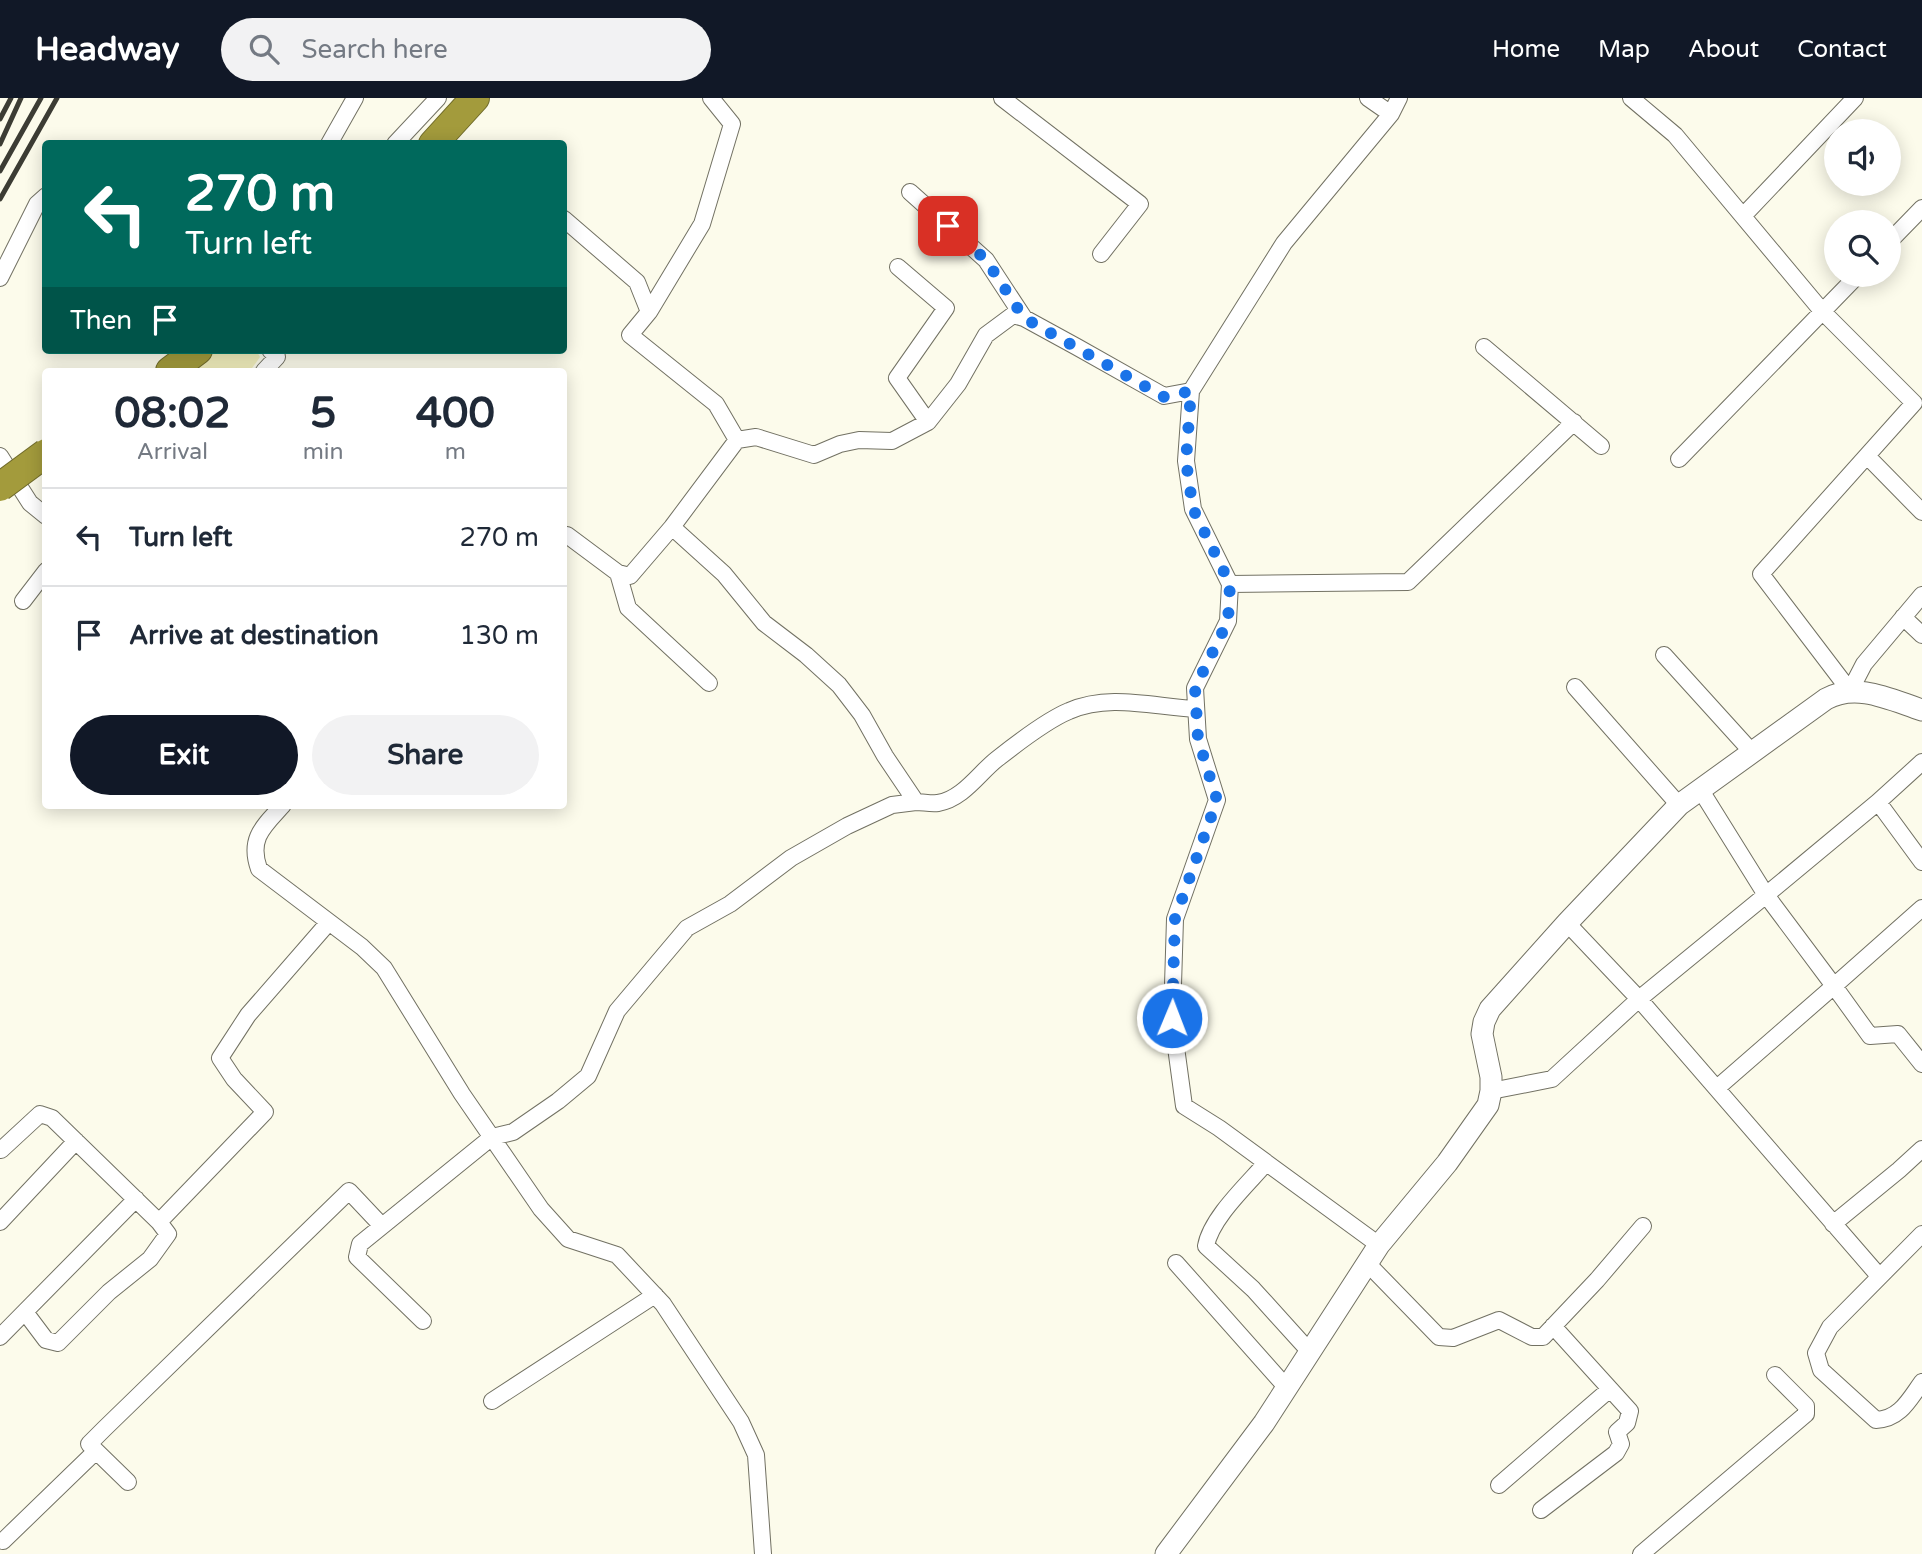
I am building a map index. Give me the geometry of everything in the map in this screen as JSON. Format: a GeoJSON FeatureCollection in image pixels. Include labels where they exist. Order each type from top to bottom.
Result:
{"type":"FeatureCollection","features":[{"type":"Feature","properties":{"kind":"highway"},"geometry":{"type":"LineString","coordinates":[[437,140],[475,98]]}},
{"type":"Feature","properties":{"kind":"highway"},"geometry":{"type":"LineString","coordinates":[[174,368],[193,354]]}},
{"type":"Feature","properties":{"kind":"highway"},"geometry":{"type":"LineString","coordinates":[[0,487],[42,456]]}},
{"type":"Feature","properties":{"kind":"main road"},"geometry":{"type":"LineString","coordinates":[[1166,1554],[1264,1423],[1373,1254],[1455,1152],[1488,1105],[1491,1077],[1482,1034],[1484,1022],[1490,1009],[1567,923],[1679,805],[1826,699],[1850,691],[1866,693],[1922,710]]}},
{"type":"Feature","properties":{"kind":"street"},"geometry":{"type":"LineString","coordinates":[[332,140],[355,98]]}},
{"type":"Feature","properties":{"kind":"street"},"geometry":{"type":"LineString","coordinates":[[399,140],[438,98]]}},
{"type":"Feature","properties":{"kind":"street"},"geometry":{"type":"LineString","coordinates":[[711,98],[732,124],[702,224],[649,312],[630,335],[716,404],[737,440]]}},
{"type":"Feature","properties":{"kind":"street"},"geometry":{"type":"LineString","coordinates":[[1002,98],[1140,204],[1101,254]]}},
{"type":"Feature","properties":{"kind":"street"},"geometry":{"type":"LineString","coordinates":[[1368,98],[1391,114]]}},
{"type":"Feature","properties":{"kind":"street"},"geometry":{"type":"LineString","coordinates":[[1399,98],[1391,114],[1284,243],[1191,391],[1186,461],[1193,509],[1230,584],[1228,621],[1195,688],[1198,739],[1217,800],[1175,919],[1172,1018],[1184,1107],[1219,1128],[1266,1163],[1373,1254],[1439,1337],[1452,1338],[1499,1320],[1532,1337],[1543,1337],[1643,1226]]}},
{"type":"Feature","properties":{"kind":"street"},"geometry":{"type":"LineString","coordinates":[[1631,98],[1675,135],[1822,311],[1918,399],[1761,574],[1850,691],[1864,664],[1922,594]]}},
{"type":"Feature","properties":{"kind":"street"},"geometry":{"type":"LineString","coordinates":[[1743,216],[1855,98]]}},
{"type":"Feature","properties":{"kind":"street"},"geometry":{"type":"LineString","coordinates":[[909,192],[986,260],[1024,318]]}},
{"type":"Feature","properties":{"kind":"street"},"geometry":{"type":"LineString","coordinates":[[0,278],[42,199]]}},
{"type":"Feature","properties":{"kind":"street"},"geometry":{"type":"LineString","coordinates":[[1901,230],[1922,208]]}},
{"type":"Feature","properties":{"kind":"street"},"geometry":{"type":"LineString","coordinates":[[567,222],[636,282],[649,312]]}},
{"type":"Feature","properties":{"kind":"street"},"geometry":{"type":"LineString","coordinates":[[898,267],[947,308],[897,378],[928,422]]}},
{"type":"Feature","properties":{"kind":"street"},"geometry":{"type":"LineString","coordinates":[[1679,459],[1846,287]]}},
{"type":"Feature","properties":{"kind":"street"},"geometry":{"type":"LineString","coordinates":[[567,535],[618,573],[630,576],[672,527],[737,440],[756,438],[814,455],[840,444],[859,440],[892,441],[928,422],[958,384],[986,335],[1013,315],[1024,318],[1164,397],[1191,391]]}},
{"type":"Feature","properties":{"kind":"street"},"geometry":{"type":"LineString","coordinates":[[1484,347],[1601,446]]}},
{"type":"Feature","properties":{"kind":"street"},"geometry":{"type":"LineString","coordinates":[[267,368],[277,357],[274,354]]}},
{"type":"Feature","properties":{"kind":"street"},"geometry":{"type":"LineString","coordinates":[[1230,584],[1408,582],[1574,422]]}},
{"type":"Feature","properties":{"kind":"street"},"geometry":{"type":"LineString","coordinates":[[0,456],[30,503],[42,513]]}},
{"type":"Feature","properties":{"kind":"street"},"geometry":{"type":"LineString","coordinates":[[1867,456],[1922,512]]}},
{"type":"Feature","properties":{"kind":"street"},"geometry":{"type":"LineString","coordinates":[[672,527],[724,574],[764,623],[839,685],[862,715],[916,802]]}},
{"type":"Feature","properties":{"kind":"street"},"geometry":{"type":"LineString","coordinates":[[618,573],[628,608],[709,683]]}},
{"type":"Feature","properties":{"kind":"street"},"geometry":{"type":"LineString","coordinates":[[23,601],[42,576]]}},
{"type":"Feature","properties":{"kind":"street"},"geometry":{"type":"LineString","coordinates":[[1903,617],[1922,635]]}},
{"type":"Feature","properties":{"kind":"street"},"geometry":{"type":"LineString","coordinates":[[1664,655],[1751,751]]}},
{"type":"Feature","properties":{"kind":"street"},"geometry":{"type":"LineString","coordinates":[[1575,687],[1679,805]]}},
{"type":"Feature","properties":{"kind":"street"},"geometry":{"type":"LineString","coordinates":[[423,1321],[357,1258],[360,1244],[492,1137],[513,1132],[588,1076],[617,1011],[687,928],[730,904],[791,858],[847,826],[892,805],[939,803],[960,793],[996,760],[1069,710],[1107,702],[1133,701],[1163,707],[1196,709]]}},
{"type":"Feature","properties":{"kind":"street"},"geometry":{"type":"LineString","coordinates":[[1491,1091],[1552,1079],[1639,999],[1878,802],[1922,762]]}},
{"type":"Feature","properties":{"kind":"street"},"geometry":{"type":"LineString","coordinates":[[1700,789],[1766,895],[1870,1036],[1898,1034],[1922,1063]]}},
{"type":"Feature","properties":{"kind":"street"},"geometry":{"type":"LineString","coordinates":[[1878,802],[1922,862]]}},
{"type":"Feature","properties":{"kind":"street"},"geometry":{"type":"LineString","coordinates":[[280,809],[260,831],[254,854],[259,869],[362,947],[384,968],[462,1094],[541,1209],[568,1239],[617,1255],[655,1295],[741,1422],[755,1455],[762,1554]]}},
{"type":"Feature","properties":{"kind":"street"},"geometry":{"type":"LineString","coordinates":[[1717,1088],[1922,908]]}},
{"type":"Feature","properties":{"kind":"street"},"geometry":{"type":"LineString","coordinates":[[159,1222],[265,1112],[234,1079],[220,1058],[248,1015],[329,922]]}},
{"type":"Feature","properties":{"kind":"street"},"geometry":{"type":"LineString","coordinates":[[1567,923],[1639,999],[1879,1276]]}},
{"type":"Feature","properties":{"kind":"street"},"geometry":{"type":"LineString","coordinates":[[1,1150],[40,1114],[52,1118],[159,1222],[168,1234],[150,1258],[109,1292],[58,1343],[46,1339],[25,1312]]}},
{"type":"Feature","properties":{"kind":"street"},"geometry":{"type":"LineString","coordinates":[[0,1222],[76,1141]]}},
{"type":"Feature","properties":{"kind":"street"},"geometry":{"type":"LineString","coordinates":[[1833,1224],[1922,1149]]}},
{"type":"Feature","properties":{"kind":"street"},"geometry":{"type":"LineString","coordinates":[[1266,1163],[1218,1221],[1209,1234],[1206,1246],[1253,1289],[1310,1352]]}},
{"type":"Feature","properties":{"kind":"street"},"geometry":{"type":"LineString","coordinates":[[128,1482],[89,1444],[349,1191],[382,1226]]}},
{"type":"Feature","properties":{"kind":"street"},"geometry":{"type":"LineString","coordinates":[[0,1338],[135,1199]]}},
{"type":"Feature","properties":{"kind":"street"},"geometry":{"type":"LineString","coordinates":[[1922,1234],[1830,1327],[1816,1353],[1821,1370],[1876,1420],[1899,1413],[1922,1382]]}},
{"type":"Feature","properties":{"kind":"street"},"geometry":{"type":"LineString","coordinates":[[1176,1263],[1287,1388]]}},
{"type":"Feature","properties":{"kind":"street"},"geometry":{"type":"LineString","coordinates":[[492,1401],[655,1295]]}},
{"type":"Feature","properties":{"kind":"street"},"geometry":{"type":"LineString","coordinates":[[1541,1510],[1615,1453],[1621,1444],[1617,1432],[1627,1423],[1630,1411],[1553,1326]]}},
{"type":"Feature","properties":{"kind":"street"},"geometry":{"type":"LineString","coordinates":[[1641,1554],[1806,1414],[1806,1406],[1775,1375]]}},
{"type":"Feature","properties":{"kind":"street"},"geometry":{"type":"LineString","coordinates":[[1499,1485],[1609,1389]]}},
{"type":"Feature","properties":{"kind":"street"},"geometry":{"type":"LineString","coordinates":[[3,1541],[96,1451]]}},
{"type":"Feature","properties":{"kind":"shaded area"},"geometry":{"type":"Polygon","coordinates":[[[198,354],[258,354],[260,357],[252,368],[180,368],[198,354]]]}},
{"type":"Feature","properties":{"kind":"railway"},"geometry":{"type":"LineString","coordinates":[[0,119],[11,98]]}},
{"type":"Feature","properties":{"kind":"railway"},"geometry":{"type":"LineString","coordinates":[[0,144],[21,98]]}},
{"type":"Feature","properties":{"kind":"railway"},"geometry":{"type":"LineString","coordinates":[[0,171],[41,98]]}},
{"type":"Feature","properties":{"kind":"railway"},"geometry":{"type":"LineString","coordinates":[[0,199],[57,98]]}},
{"type":"Feature","properties":{"kind":"route"},"geometry":{"type":"LineString","coordinates":[[948,226],[986,260],[1024,318],[1164,397],[1191,391],[1186,461],[1193,509],[1230,584],[1228,621],[1195,688],[1198,739],[1217,800],[1175,919],[1172,1018]]}}]}
